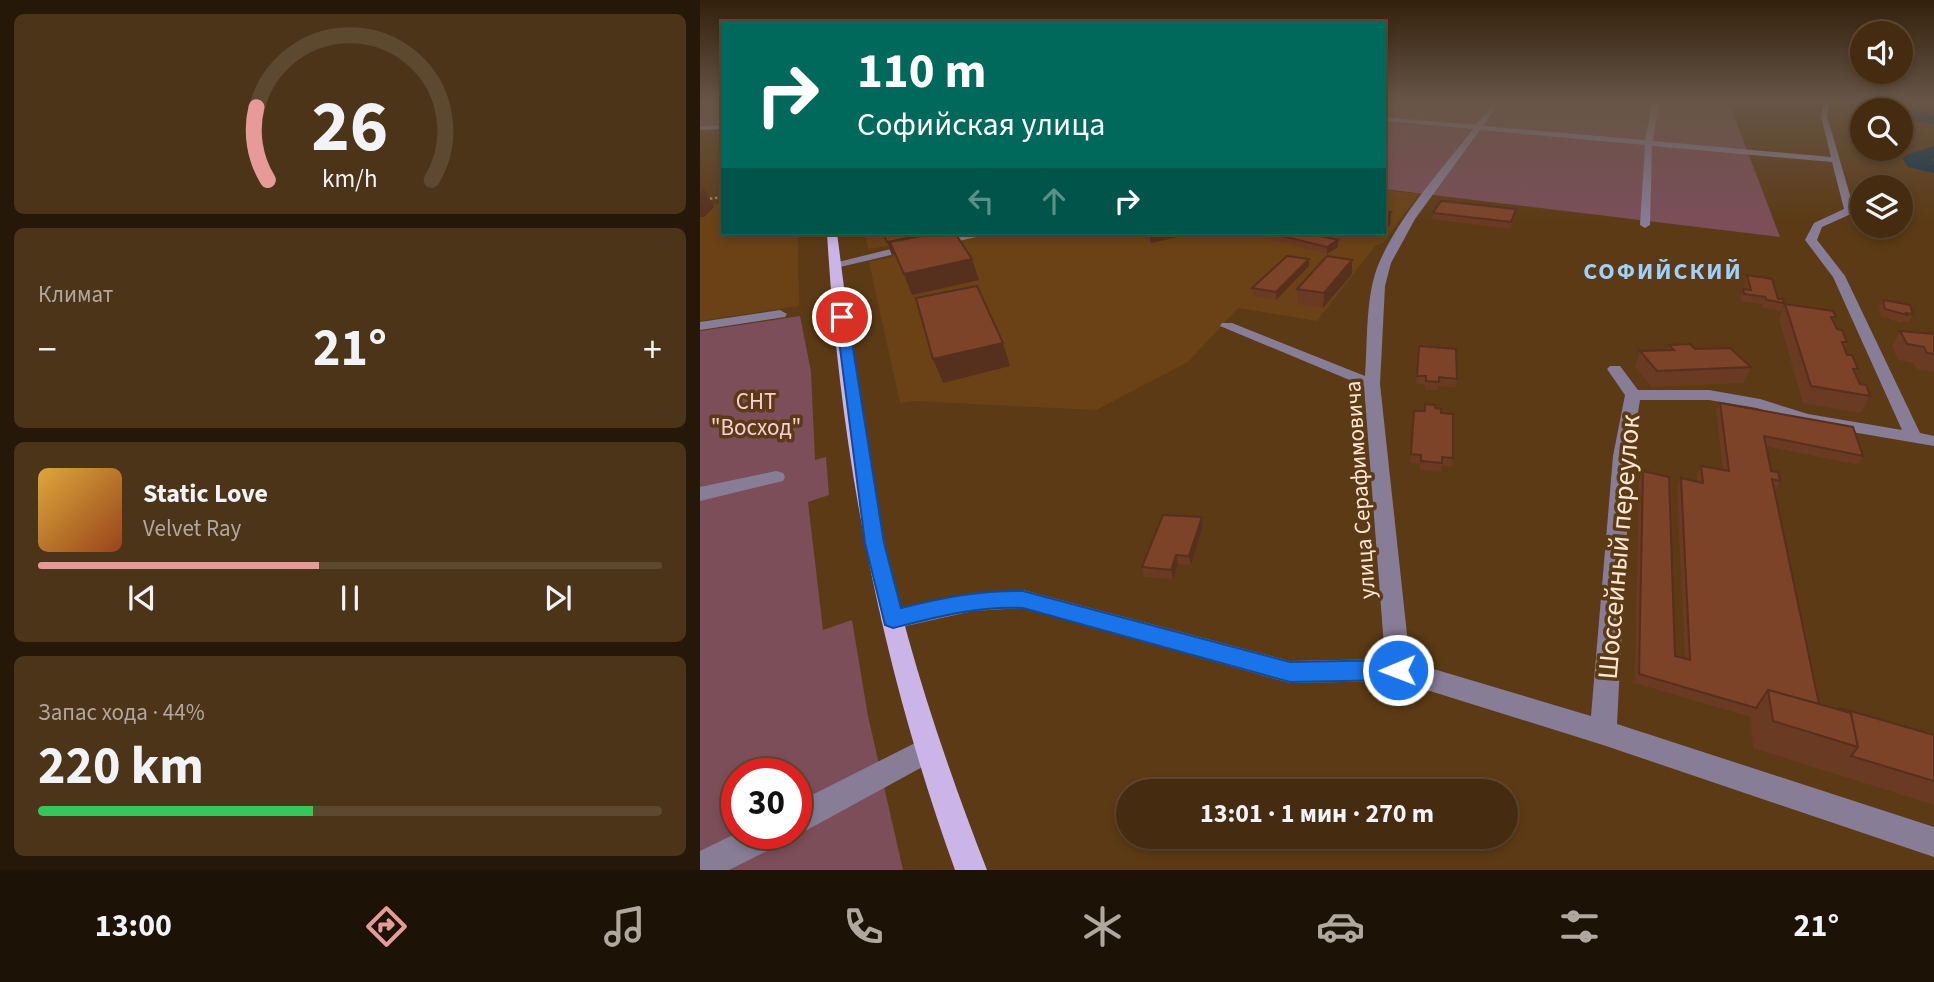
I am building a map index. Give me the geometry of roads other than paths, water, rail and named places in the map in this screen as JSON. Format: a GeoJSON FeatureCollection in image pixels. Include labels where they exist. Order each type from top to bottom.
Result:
{"type":"FeatureCollection","features":[{"type":"Feature","properties":{"kind":"main road"},"geometry":{"type":"LineString","coordinates":[[832,235],[874,543],[927,750],[971,870]]}},
{"type":"Feature","properties":{"kind":"street","name":"улица Серафимовича"},"geometry":{"type":"LineString","coordinates":[[1398,670],[1372,384],[1380,286],[1385,263],[1410,218],[1470,141]]}},
{"type":"Feature","properties":{"kind":"street"},"geometry":{"type":"LineString","coordinates":[[1622,141],[1838,160]]}},
{"type":"Feature","properties":{"kind":"street"},"geometry":{"type":"LineString","coordinates":[[1832,141],[1849,209],[1818,225],[1811,240],[1839,276],[1913,436]]}},
{"type":"Feature","properties":{"kind":"street"},"geometry":{"type":"LineString","coordinates":[[1646,225],[1649,143]]}},
{"type":"Feature","properties":{"kind":"street"},"geometry":{"type":"LineString","coordinates":[[921,246],[978,235]]}},
{"type":"Feature","properties":{"kind":"street"},"geometry":{"type":"LineString","coordinates":[[836,264],[891,252]]}},
{"type":"Feature","properties":{"kind":"street"},"geometry":{"type":"LineString","coordinates":[[700,326],[780,314]]}},
{"type":"Feature","properties":{"kind":"street"},"geometry":{"type":"LineString","coordinates":[[1227,326],[1372,384]]}},
{"type":"Feature","properties":{"kind":"street","name":"Шоссейный переулок"},"geometry":{"type":"LineString","coordinates":[[1603,732],[1622,456],[1633,395],[1615,369]]}},
{"type":"Feature","properties":{"kind":"street"},"geometry":{"type":"LineString","coordinates":[[1633,395],[1709,395],[1760,404],[1805,419],[1934,441]]}},
{"type":"Feature","properties":{"kind":"street"},"geometry":{"type":"LineString","coordinates":[[700,494],[776,477]]}},
{"type":"Feature","properties":{"kind":"street"},"geometry":{"type":"LineString","coordinates":[[893,619],[956,603],[995,598],[1023,599],[1290,672],[1398,670],[1603,732],[1934,842]]}},
{"type":"Feature","properties":{"kind":"street"},"geometry":{"type":"LineString","coordinates":[[812,811],[927,750]]}},
{"type":"Feature","properties":{"kind":"street"},"geometry":{"type":"LineString","coordinates":[[700,868],[738,849]]}},
{"type":"Feature","properties":{"kind":"waterway"},"geometry":{"type":"LineString","coordinates":[[1934,152],[1913,159],[1915,163],[1934,167]]}},
{"type":"Feature","properties":{"kind":"district","name":"СОФИЙСКИЙ"},"geometry":{"type":"Point","coordinates":[1663,271]}},
{"type":"Feature","properties":{"kind":"park label","name":"СНТ \"Восход\""},"geometry":{"type":"Point","coordinates":[756,414]}}]}
